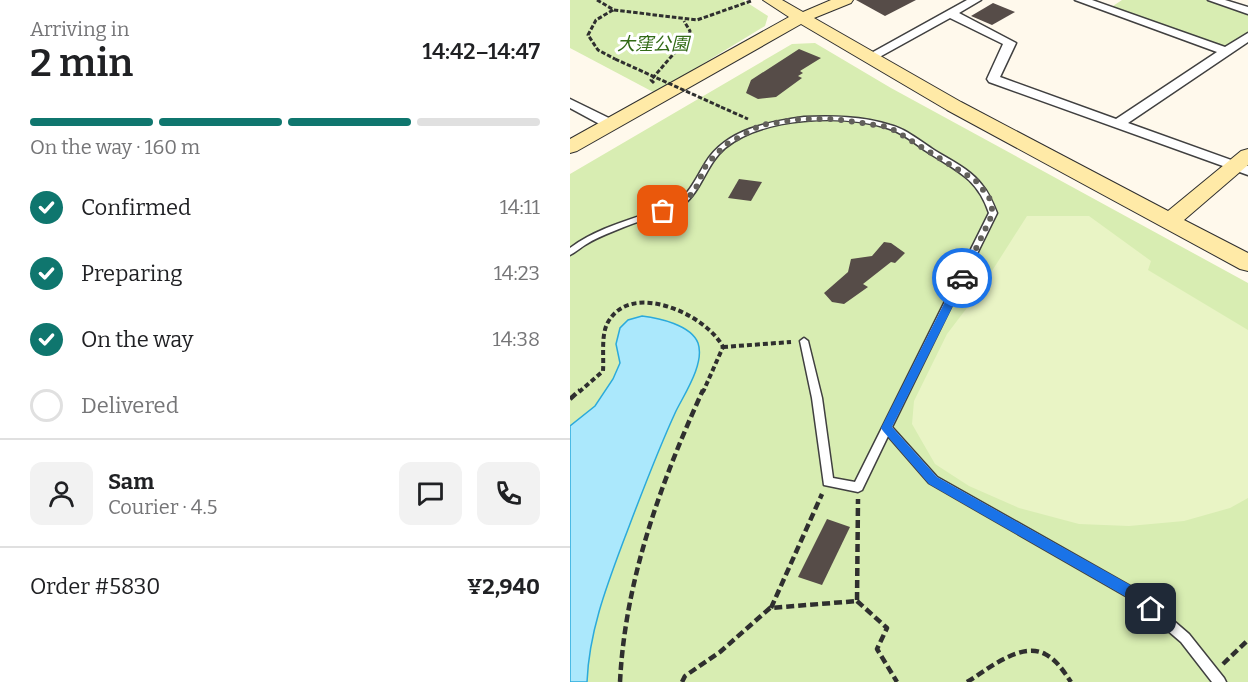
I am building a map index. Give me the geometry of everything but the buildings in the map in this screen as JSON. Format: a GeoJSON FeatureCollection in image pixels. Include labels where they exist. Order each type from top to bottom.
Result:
{"type":"FeatureCollection","features":[{"type":"Feature","properties":{"kind":"street"},"geometry":{"type":"LineString","coordinates":[[771,0],[954,106],[1248,263]]}},
{"type":"Feature","properties":{"kind":"street"},"geometry":{"type":"LineString","coordinates":[[870,57],[975,0]]}},
{"type":"Feature","properties":{"kind":"street"},"geometry":{"type":"LineString","coordinates":[[1081,0],[1226,51]]}},
{"type":"Feature","properties":{"kind":"street"},"geometry":{"type":"LineString","coordinates":[[1214,0],[1248,11]]}},
{"type":"Feature","properties":{"kind":"street"},"geometry":{"type":"LineString","coordinates":[[570,147],[837,4]]}},
{"type":"Feature","properties":{"kind":"street"},"geometry":{"type":"LineString","coordinates":[[949,13],[1010,43],[993,79],[1118,124],[1243,164]]}},
{"type":"Feature","properties":{"kind":"street"},"geometry":{"type":"LineString","coordinates":[[570,162],[804,20]]}},
{"type":"Feature","properties":{"kind":"street"},"geometry":{"type":"LineString","coordinates":[[1118,124],[1248,37]]}},
{"type":"Feature","properties":{"kind":"street"},"geometry":{"type":"LineString","coordinates":[[570,103],[610,124]]}},
{"type":"Feature","properties":{"kind":"street"},"geometry":{"type":"LineString","coordinates":[[1169,221],[1243,164]]}},
{"type":"Feature","properties":{"kind":"lane"},"geometry":{"type":"LineString","coordinates":[[570,252],[583,241],[678,206],[694,192],[706,165],[725,145],[761,125],[801,119],[835,119],[889,127],[975,180],[989,197],[993,213],[858,487],[828,482],[818,398],[804,341]]}},
{"type":"Feature","properties":{"kind":"lane"},"geometry":{"type":"LineString","coordinates":[[887,428],[933,480],[1135,595],[1185,638],[1220,682]]}},
{"type":"Feature","properties":{"kind":"path"},"geometry":{"type":"LineString","coordinates":[[597,0],[614,10],[684,20],[697,20],[751,1]]}},
{"type":"Feature","properties":{"kind":"path"},"geometry":{"type":"LineString","coordinates":[[614,10],[596,20],[588,35],[590,43],[602,53],[761,125]]}},
{"type":"Feature","properties":{"kind":"path"},"geometry":{"type":"LineString","coordinates":[[662,88],[651,80],[689,36],[690,31],[684,20]]}},
{"type":"Feature","properties":{"kind":"path"},"geometry":{"type":"LineString","coordinates":[[570,399],[603,371],[605,327],[619,310],[638,302],[656,302],[701,322],[717,334],[723,347],[675,452],[662,487],[636,576],[622,638],[620,682]]}},
{"type":"Feature","properties":{"kind":"path"},"geometry":{"type":"LineString","coordinates":[[723,347],[804,341]]}},
{"type":"Feature","properties":{"kind":"path"},"geometry":{"type":"LineString","coordinates":[[682,682],[685,676],[720,652],[770,608],[828,482]]}},
{"type":"Feature","properties":{"kind":"path"},"geometry":{"type":"LineString","coordinates":[[857,601],[858,487]]}},
{"type":"Feature","properties":{"kind":"path"},"geometry":{"type":"LineString","coordinates":[[770,608],[857,601],[887,628],[878,649],[897,682]]}},
{"type":"Feature","properties":{"kind":"path"},"geometry":{"type":"LineString","coordinates":[[1213,672],[1248,640]]}},
{"type":"Feature","properties":{"kind":"path"},"geometry":{"type":"LineString","coordinates":[[967,682],[1005,659],[1024,652],[1041,652],[1056,663],[1071,682]]}},
{"type":"Feature","properties":{"kind":"green space","name":"大窪公園"},"geometry":{"type":"Polygon","coordinates":[[[570,0],[743,0],[768,16],[765,26],[655,93],[570,48],[570,0]]]}},
{"type":"Feature","properties":{"kind":"green space"},"geometry":{"type":"Polygon","coordinates":[[[1122,0],[1206,0],[1248,14],[1248,32],[1226,46],[1218,46],[1110,8],[1122,0]]]}},
{"type":"Feature","properties":{"kind":"green space"},"geometry":{"type":"Polygon","coordinates":[[[815,43],[891,88],[1248,283],[1248,682],[570,682],[570,174],[792,44],[815,43]]]}},
{"type":"Feature","properties":{"kind":"green space"},"geometry":{"type":"Polygon","coordinates":[[[1027,216],[1089,216],[1151,261],[1148,270],[1248,330],[1248,498],[1230,508],[1184,521],[1129,526],[1079,524],[1019,508],[969,486],[935,464],[912,424],[914,401],[947,334],[976,296],[1027,216]]]}},
{"type":"Feature","properties":{"kind":"water"},"geometry":{"type":"Polygon","coordinates":[[[642,316],[665,321],[689,331],[698,343],[699,360],[656,458],[612,573],[595,626],[587,682],[570,682],[570,426],[595,406],[613,379],[620,363],[616,344],[620,328],[628,320],[642,316]]]}},
{"type":"Feature","properties":{"kind":"way so far"},"geometry":{"type":"LineString","coordinates":[[663,211],[678,206],[694,192],[706,165],[725,145],[761,125],[801,119],[835,119],[889,127],[975,180],[989,197],[993,213],[962,278]]}},
{"type":"Feature","properties":{"kind":"route"},"geometry":{"type":"LineString","coordinates":[[962,278],[887,428],[933,480],[1135,595],[1151,609]]}}]}
